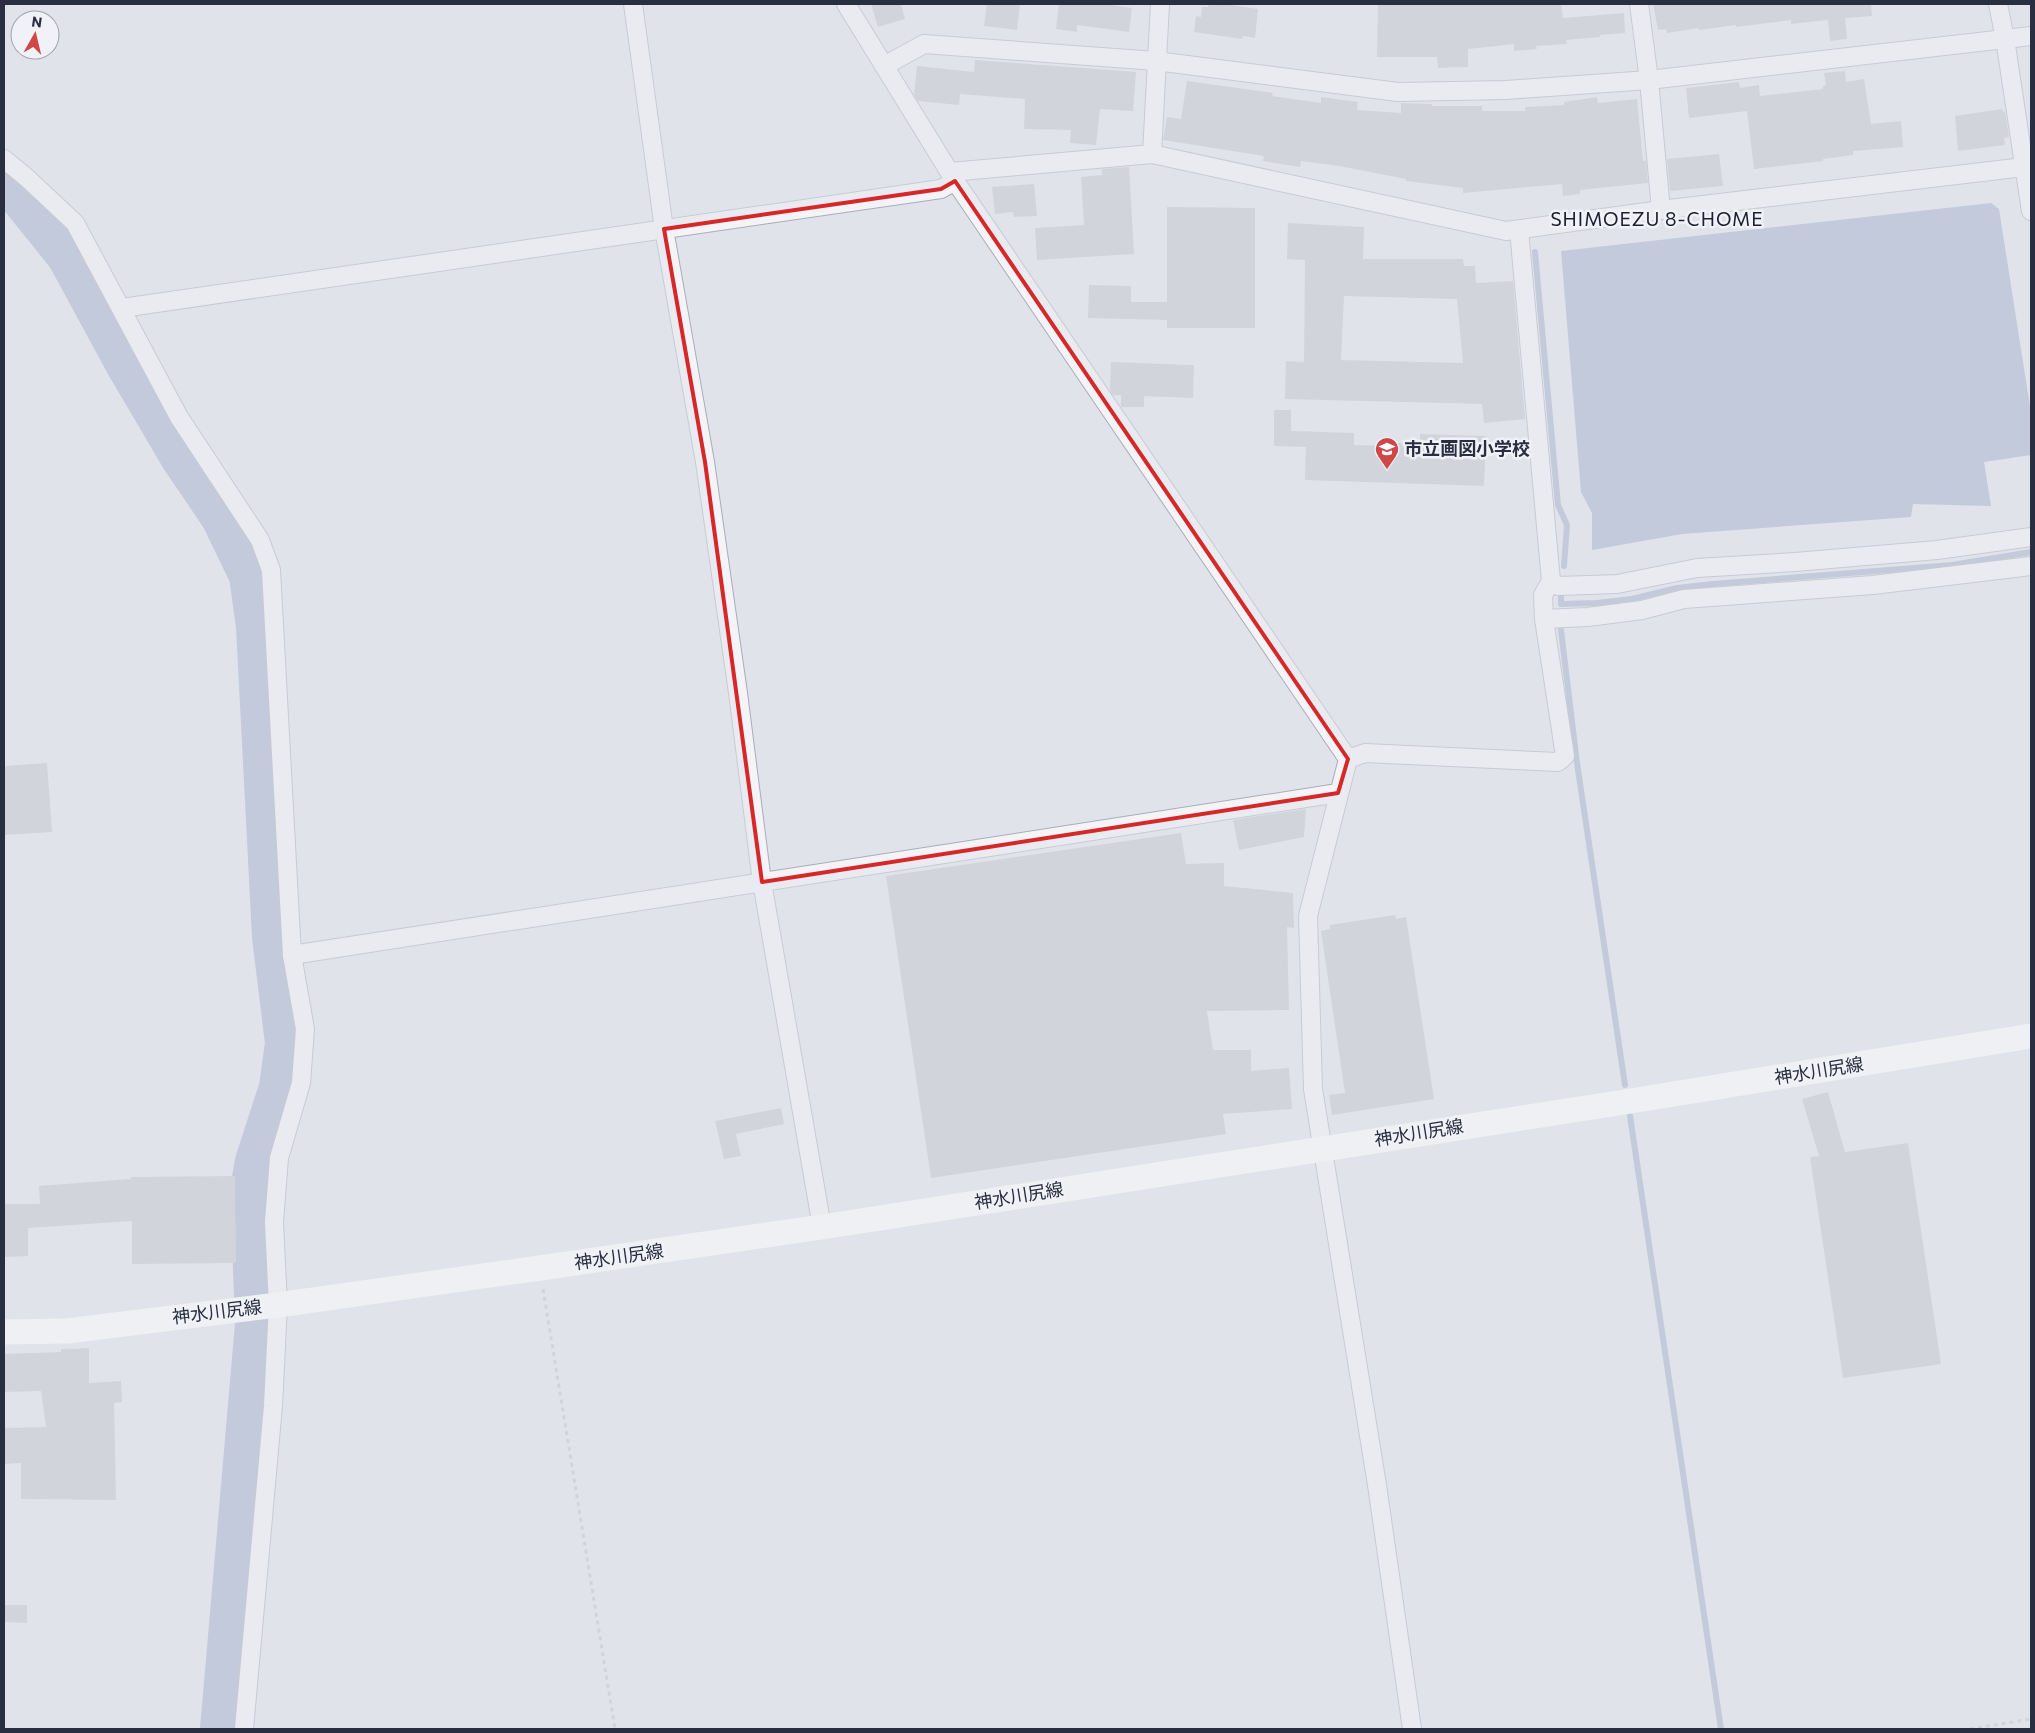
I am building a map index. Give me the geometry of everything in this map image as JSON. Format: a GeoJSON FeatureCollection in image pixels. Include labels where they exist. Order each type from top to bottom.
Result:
{"type":"FeatureCollection","features":[{"type":"Feature","properties":{"kind":"main road","name":"神水川尻線"},"geometry":{"type":"LineString","coordinates":[[4,1332],[67,1330],[273,1305],[822,1227],[1612,1104],[2031,1036]]}},
{"type":"Feature","properties":{"kind":"street"},"geometry":{"type":"LineString","coordinates":[[633,4],[664,229],[705,462],[738,694],[762,882],[822,1227]]}},
{"type":"Feature","properties":{"kind":"street"},"geometry":{"type":"LineString","coordinates":[[846,4],[953,176],[1348,759]]}},
{"type":"Feature","properties":{"kind":"street"},"geometry":{"type":"LineString","coordinates":[[1152,154],[1160,4]]}},
{"type":"Feature","properties":{"kind":"street"},"geometry":{"type":"LineString","coordinates":[[1639,4],[1649,80],[1661,210]]}},
{"type":"Feature","properties":{"kind":"street"},"geometry":{"type":"LineString","coordinates":[[1998,4],[2031,211]]}},
{"type":"Feature","properties":{"kind":"street"},"geometry":{"type":"LineString","coordinates":[[884,66],[924,44],[1156,61],[1398,92],[1506,90],[1649,80],[2031,36]]}},
{"type":"Feature","properties":{"kind":"street"},"geometry":{"type":"LineString","coordinates":[[122,308],[941,189],[953,176],[1152,154],[1506,230],[2024,167]]}},
{"type":"Feature","properties":{"kind":"street"},"geometry":{"type":"LineString","coordinates":[[4,159],[75,223],[179,417],[260,540],[271,570],[292,955],[305,1029],[301,1083],[279,1158],[274,1222],[273,1406],[244,1729]]}},
{"type":"Feature","properties":{"kind":"street"},"geometry":{"type":"LineString","coordinates":[[1348,759],[1365,753],[1561,761],[1565,753],[1544,619],[1542,595],[1551,581],[1518,230]]}},
{"type":"Feature","properties":{"kind":"street"},"geometry":{"type":"LineString","coordinates":[[1551,581],[1558,586],[1616,584],[1697,568],[1795,562],[1928,550],[2031,537]]}},
{"type":"Feature","properties":{"kind":"street"},"geometry":{"type":"LineString","coordinates":[[1544,619],[1588,617],[1642,610],[1684,599],[1873,585],[2031,566]]}},
{"type":"Feature","properties":{"kind":"street"},"geometry":{"type":"LineString","coordinates":[[1348,759],[1308,916],[1313,1089],[1377,1485],[1412,1729]]}},
{"type":"Feature","properties":{"kind":"street"},"geometry":{"type":"LineString","coordinates":[[292,955],[1338,793]]}},
{"type":"Feature","properties":{"kind":"path"},"geometry":{"type":"LineString","coordinates":[[540,1268],[615,1729]]}},
{"type":"Feature","properties":{"kind":"path"},"geometry":{"type":"LineString","coordinates":[[1970,1729],[2031,1719]]}},
{"type":"Feature","properties":{"kind":"highlighted area"},"geometry":{"type":"Polygon","coordinates":[[[955,181],[1348,759],[1338,793],[762,882],[705,462],[664,229],[941,189],[955,181]]]}},
{"type":"Feature","properties":{"kind":"water"},"geometry":{"type":"Polygon","coordinates":[[[1991,203],[1999,209],[2031,413],[2031,455],[1984,462],[1991,506],[1913,504],[1911,517],[1682,534],[1592,550],[1592,513],[1581,492],[1561,251],[1991,203]]]}},
{"type":"Feature","properties":{"kind":"building"},"geometry":{"type":"Polygon","coordinates":[[[871,4],[901,4],[905,19],[878,27],[871,4]]]}},
{"type":"Feature","properties":{"kind":"building"},"geometry":{"type":"Polygon","coordinates":[[[987,4],[1020,4],[1017,30],[984,26],[987,4]]]}},
{"type":"Feature","properties":{"kind":"building"},"geometry":{"type":"Polygon","coordinates":[[[1059,4],[1105,4],[1132,8],[1129,32],[1077,25],[1077,32],[1056,29],[1059,4]]]}},
{"type":"Feature","properties":{"kind":"building"},"geometry":{"type":"Polygon","coordinates":[[[1209,4],[1224,4],[1258,9],[1255,38],[1243,36],[1242,39],[1194,32],[1196,16],[1201,17],[1202,7],[1208,7],[1209,4]]]}},
{"type":"Feature","properties":{"kind":"building"},"geometry":{"type":"Polygon","coordinates":[[[1378,4],[1561,4],[1563,18],[1624,13],[1625,33],[1566,40],[1567,44],[1536,46],[1537,49],[1514,51],[1514,44],[1468,49],[1468,67],[1438,68],[1437,57],[1377,57],[1378,4]]]}},
{"type":"Feature","properties":{"kind":"building"},"geometry":{"type":"Polygon","coordinates":[[[1653,4],[1871,4],[1872,16],[1845,18],[1847,39],[1830,41],[1828,20],[1791,24],[1791,20],[1736,27],[1736,25],[1699,30],[1699,28],[1667,33],[1666,29],[1658,30],[1653,4]]]}},
{"type":"Feature","properties":{"kind":"building"},"geometry":{"type":"Polygon","coordinates":[[[975,60],[1136,72],[1133,111],[1100,109],[1096,145],[1070,143],[1071,130],[1024,129],[1025,99],[960,94],[959,105],[918,101],[914,95],[917,66],[974,72],[975,60]]]}},
{"type":"Feature","properties":{"kind":"building"},"geometry":{"type":"Polygon","coordinates":[[[1845,71],[1846,82],[1864,79],[1871,124],[1901,121],[1903,147],[1853,151],[1853,155],[1823,159],[1823,161],[1754,169],[1747,111],[1689,118],[1686,88],[1739,82],[1740,88],[1759,85],[1760,96],[1823,89],[1823,86],[1826,85],[1824,73],[1845,71]]]}},
{"type":"Feature","properties":{"kind":"building"},"geometry":{"type":"Polygon","coordinates":[[[1187,81],[1273,93],[1272,96],[1321,103],[1321,97],[1358,102],[1357,110],[1401,113],[1401,103],[1432,104],[1432,106],[1482,106],[1482,111],[1525,111],[1525,107],[1564,105],[1564,102],[1597,97],[1598,103],[1637,99],[1643,161],[1646,161],[1648,183],[1580,190],[1580,194],[1563,196],[1562,184],[1463,193],[1463,188],[1406,181],[1406,179],[1339,166],[1301,161],[1300,167],[1263,161],[1264,156],[1163,140],[1167,117],[1181,119],[1187,81]]]}},
{"type":"Feature","properties":{"kind":"building"},"geometry":{"type":"Polygon","coordinates":[[[2002,109],[2003,112],[2005,111],[2009,137],[2004,138],[2005,145],[1958,151],[1955,116],[2002,109]]]}},
{"type":"Feature","properties":{"kind":"building"},"geometry":{"type":"Polygon","coordinates":[[[1719,154],[1723,186],[1670,191],[1667,159],[1719,154]]]}},
{"type":"Feature","properties":{"kind":"building"},"geometry":{"type":"Polygon","coordinates":[[[1129,167],[1134,254],[1037,260],[1035,228],[1084,225],[1081,177],[1102,175],[1102,169],[1129,167]]]}},
{"type":"Feature","properties":{"kind":"building"},"geometry":{"type":"Polygon","coordinates":[[[1034,184],[1037,216],[1014,217],[1013,212],[995,214],[992,187],[1034,184]]]}},
{"type":"Feature","properties":{"kind":"building"},"geometry":{"type":"Polygon","coordinates":[[[1167,207],[1255,208],[1255,328],[1167,328],[1167,320],[1088,318],[1089,285],[1131,286],[1131,302],[1167,302],[1167,207]]]}},
{"type":"Feature","properties":{"kind":"building"},"geometry":{"type":"Polygon","coordinates":[[[1288,223],[1364,227],[1363,259],[1463,259],[1464,266],[1475,266],[1476,283],[1513,281],[1525,419],[1484,423],[1482,404],[1285,399],[1286,361],[1304,362],[1305,260],[1287,259],[1288,223]],[[1344,296],[1341,360],[1463,363],[1457,299],[1344,296]]]}},
{"type":"Feature","properties":{"kind":"building"},"geometry":{"type":"Polygon","coordinates":[[[1111,362],[1194,365],[1193,398],[1144,396],[1144,407],[1121,407],[1121,395],[1113,395],[1110,390],[1111,362]]]}},
{"type":"Feature","properties":{"kind":"building"},"geometry":{"type":"Polygon","coordinates":[[[1274,410],[1291,410],[1291,431],[1354,433],[1354,445],[1393,446],[1393,443],[1420,443],[1420,434],[1486,436],[1484,486],[1305,480],[1306,447],[1274,446],[1274,410]]]}},
{"type":"Feature","properties":{"kind":"building"},"geometry":{"type":"Polygon","coordinates":[[[47,763],[52,832],[4,835],[4,766],[47,763]]]}},
{"type":"Feature","properties":{"kind":"building"},"geometry":{"type":"Polygon","coordinates":[[[1306,809],[1304,837],[1239,850],[1233,820],[1306,809]]]}},
{"type":"Feature","properties":{"kind":"building"},"geometry":{"type":"Polygon","coordinates":[[[1181,833],[1186,864],[1224,863],[1224,886],[1293,893],[1294,928],[1287,927],[1289,1010],[1207,1011],[1213,1050],[1251,1050],[1251,1071],[1289,1068],[1292,1109],[1223,1114],[1226,1134],[931,1178],[886,876],[1181,833]]]}},
{"type":"Feature","properties":{"kind":"building"},"geometry":{"type":"Polygon","coordinates":[[[1395,915],[1396,919],[1406,917],[1434,1099],[1332,1115],[1329,1095],[1345,1093],[1321,931],[1330,929],[1330,925],[1395,915]]]}},
{"type":"Feature","properties":{"kind":"building"},"geometry":{"type":"Polygon","coordinates":[[[1828,1092],[1845,1152],[1908,1143],[1941,1364],[1843,1378],[1810,1157],[1819,1156],[1802,1099],[1828,1092]]]}},
{"type":"Feature","properties":{"kind":"building"},"geometry":{"type":"Polygon","coordinates":[[[781,1108],[784,1124],[736,1134],[741,1156],[724,1159],[715,1121],[781,1108]]]}},
{"type":"Feature","properties":{"kind":"building"},"geometry":{"type":"Polygon","coordinates":[[[235,1176],[236,1263],[132,1264],[132,1221],[28,1228],[28,1256],[4,1257],[4,1204],[40,1204],[39,1186],[131,1179],[131,1177],[235,1176]]]}},
{"type":"Feature","properties":{"kind":"building"},"geometry":{"type":"Polygon","coordinates":[[[89,1348],[89,1383],[121,1381],[122,1402],[114,1403],[116,1500],[21,1499],[21,1463],[4,1464],[4,1428],[46,1427],[41,1391],[4,1392],[4,1354],[61,1352],[61,1349],[89,1348]]]}},
{"type":"Feature","properties":{"kind":"building"},"geometry":{"type":"Polygon","coordinates":[[[4,1605],[27,1605],[27,1623],[4,1622],[4,1605]]]}},
{"type":"Feature","properties":{"kind":"waterway"},"geometry":{"type":"LineString","coordinates":[[4,186],[17,196],[66,257],[123,362],[180,459],[220,518],[248,576],[255,627],[271,937],[284,1043],[278,1087],[254,1161],[249,1189],[254,1324],[219,1729]]}},
{"type":"Feature","properties":{"kind":"waterway"},"geometry":{"type":"LineString","coordinates":[[1535,252],[1558,505],[1567,525],[1564,566]]}},
{"type":"Feature","properties":{"kind":"waterway"},"geometry":{"type":"LineString","coordinates":[[1561,593],[1561,604],[1597,603],[1632,599],[1677,588],[1952,565],[2031,552]]}},
{"type":"Feature","properties":{"kind":"waterway"},"geometry":{"type":"LineString","coordinates":[[1561,630],[1577,763],[1625,1085]]}},
{"type":"Feature","properties":{"kind":"waterway"},"geometry":{"type":"LineString","coordinates":[[1630,1116],[1721,1729]]}},
{"type":"Feature","properties":{"kind":"place","name":"市立画図小学校"},"geometry":{"type":"Point","coordinates":[1387,470]}},
{"type":"Feature","properties":{"kind":"district","name":"SHIMOEZU 8-CHOME"},"geometry":{"type":"Point","coordinates":[1657,219]}}]}
